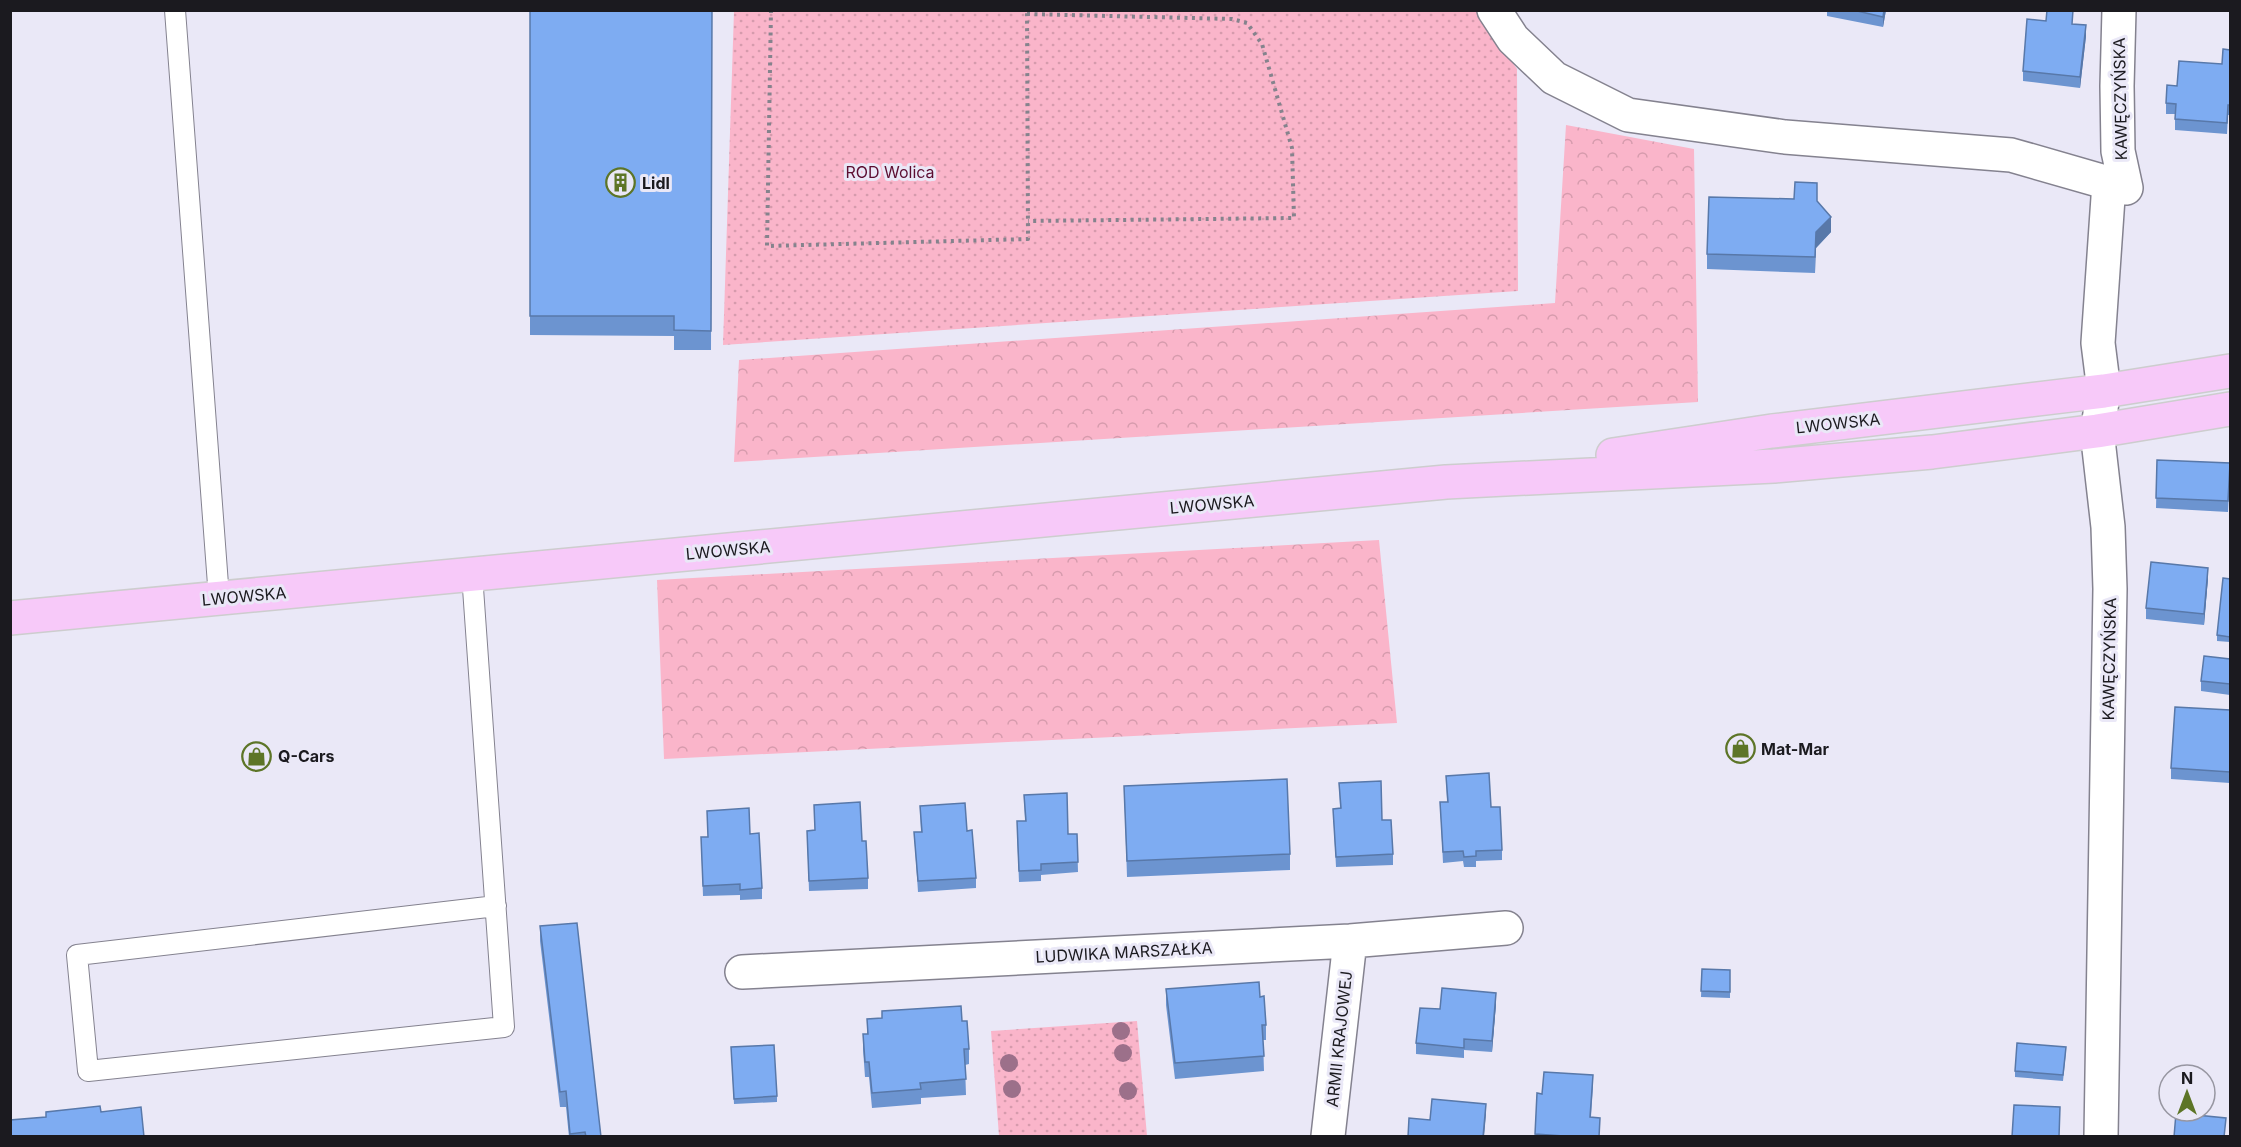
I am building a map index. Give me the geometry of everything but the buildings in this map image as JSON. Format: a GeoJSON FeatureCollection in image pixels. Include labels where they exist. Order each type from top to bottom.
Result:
{"type":"FeatureCollection","features":[{"type":"Feature","properties":{"kind":"main road","name":"LWOWSKA"},"geometry":{"type":"LineString","coordinates":[[1446,482],[1772,431],[2104,391],[2230,371]]}},
{"type":"Feature","properties":{"kind":"main road","name":"LWOWSKA"},"geometry":{"type":"LineString","coordinates":[[10,618],[1446,482],[1774,466],[1932,452],[2097,431],[2230,409]]}},
{"type":"Feature","properties":{"kind":"street"},"geometry":{"type":"LineString","coordinates":[[1494,10],[1513,39],[1554,78],[1628,115],[1785,137],[2011,155],[2117,186]]}},
{"type":"Feature","properties":{"kind":"street","name":"KAWĘCZYŃSKA"},"geometry":{"type":"LineString","coordinates":[[2101,1137],[2110,589],[2108,528],[2097,431],[2104,391],[2098,343],[2117,186],[2119,10]]}},
{"type":"Feature","properties":{"kind":"street","name":"LUDWIKA MARSZAŁKA"},"geometry":{"type":"LineString","coordinates":[[742,972],[1350,941],[1506,928]]}},
{"type":"Feature","properties":{"kind":"street","name":"ARMII KRAJOWEJ"},"geometry":{"type":"LineString","coordinates":[[1328,1137],[1350,941]]}},
{"type":"Feature","properties":{"kind":"lane"},"geometry":{"type":"LineString","coordinates":[[175,10],[219,598]]}},
{"type":"Feature","properties":{"kind":"lane"},"geometry":{"type":"LineString","coordinates":[[472,574],[496,906],[504,1027],[88,1071],[77,955],[496,906]]}},
{"type":"Feature","properties":{"kind":"path"},"geometry":{"type":"LineString","coordinates":[[771,10],[767,246],[1028,239],[1027,12],[1232,19],[1246,23],[1262,44],[1292,148],[1294,218],[1028,221]]}},
{"type":"Feature","properties":{"kind":"green space","name":"ROD Wolica"},"geometry":{"type":"Polygon","coordinates":[[[734,11],[1476,11],[1517,69],[1518,291],[723,345],[734,11]]]}},
{"type":"Feature","properties":{"kind":"green space"},"geometry":{"type":"Polygon","coordinates":[[[1566,125],[1694,149],[1698,402],[734,462],[739,360],[1555,303],[1566,125]]]}},
{"type":"Feature","properties":{"kind":"green space"},"geometry":{"type":"Polygon","coordinates":[[[1379,540],[1397,723],[664,759],[657,580],[1379,540]]]}},
{"type":"Feature","properties":{"kind":"green space"},"geometry":{"type":"Polygon","coordinates":[[[1137,1021],[1147,1136],[999,1136],[991,1031],[1137,1021]]]}},
{"type":"Feature","properties":{"kind":"place","name":"Lidl"},"geometry":{"type":"Point","coordinates":[621,183]}},
{"type":"Feature","properties":{"kind":"place","name":"Mat-Mar"},"geometry":{"type":"Point","coordinates":[1740,749]}},
{"type":"Feature","properties":{"kind":"place","name":"Q-Cars"},"geometry":{"type":"Point","coordinates":[257,756]}}]}
